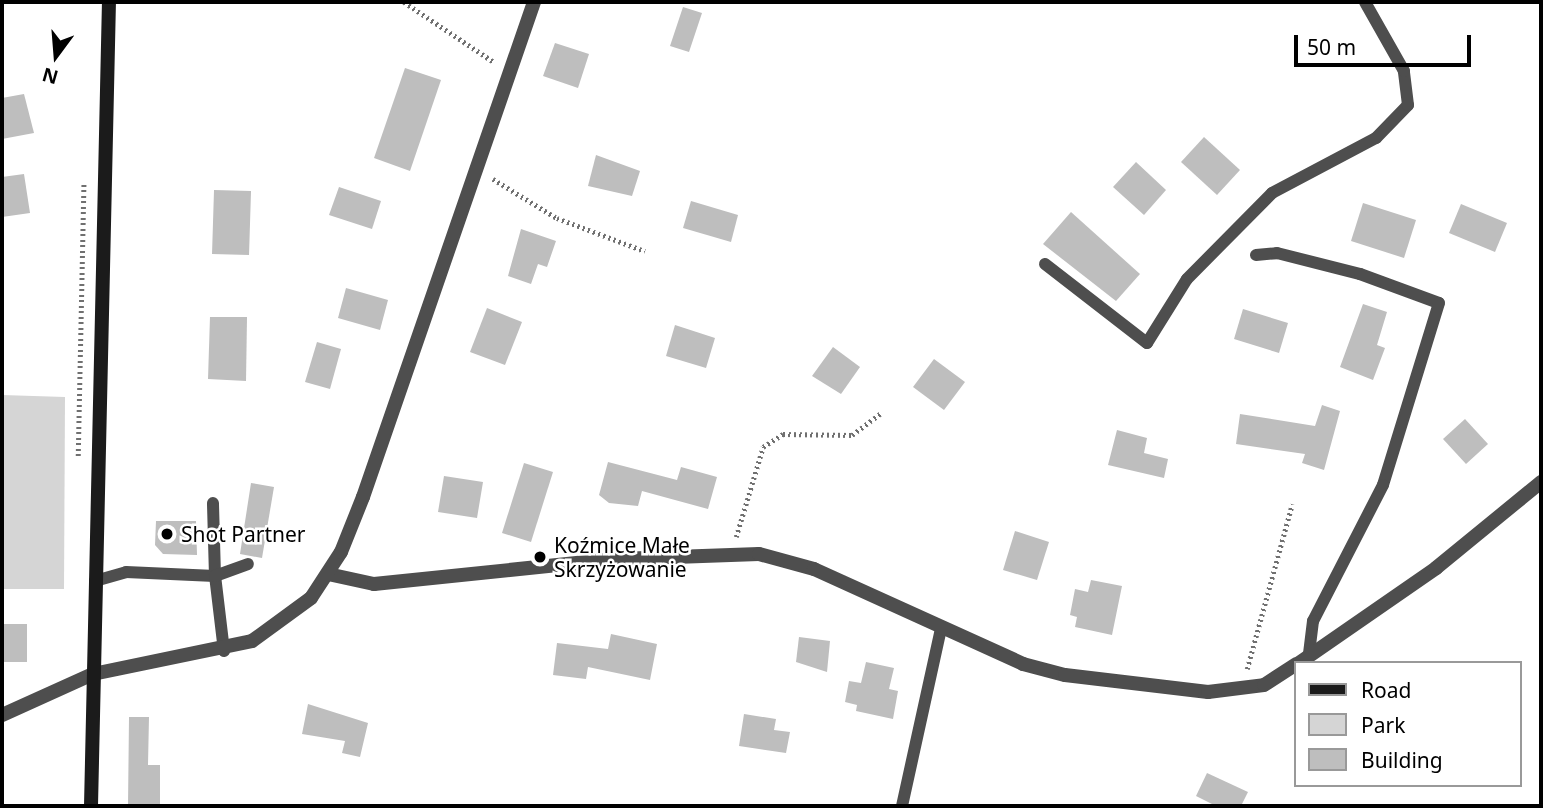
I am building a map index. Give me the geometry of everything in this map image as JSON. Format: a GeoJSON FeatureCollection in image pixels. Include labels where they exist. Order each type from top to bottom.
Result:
{"type":"FeatureCollection","features":[{"type":"Feature","properties":{"kind":"main road"},"geometry":{"type":"LineString","coordinates":[[91,806],[109,2]]}},
{"type":"Feature","properties":{"kind":"street"},"geometry":{"type":"LineString","coordinates":[[2,715],[93,674],[224,651],[296,612],[328,574],[363,497],[534,2]]}},
{"type":"Feature","properties":{"kind":"street"},"geometry":{"type":"LineString","coordinates":[[1301,661],[1436,568],[1541,482]]}},
{"type":"Feature","properties":{"kind":"street"},"geometry":{"type":"LineString","coordinates":[[328,574],[374,583],[732,551],[814,569],[941,628],[1065,676],[1181,691],[1246,690],[1294,665]]}},
{"type":"Feature","properties":{"kind":"lane"},"geometry":{"type":"LineString","coordinates":[[1045,264],[1147,343],[1186,279],[1272,193],[1376,138],[1408,105],[1404,71],[1365,2]]}},
{"type":"Feature","properties":{"kind":"lane"},"geometry":{"type":"LineString","coordinates":[[1256,255],[1277,253],[1360,274],[1440,303],[1383,485],[1312,621],[1301,661]]}},
{"type":"Feature","properties":{"kind":"lane"},"geometry":{"type":"LineString","coordinates":[[212,503],[215,576],[224,651]]}},
{"type":"Feature","properties":{"kind":"lane"},"geometry":{"type":"LineString","coordinates":[[95,581],[126,572],[215,576],[248,564]]}},
{"type":"Feature","properties":{"kind":"lane"},"geometry":{"type":"LineString","coordinates":[[902,806],[941,628]]}},
{"type":"Feature","properties":{"kind":"path"},"geometry":{"type":"LineString","coordinates":[[404,2],[510,72]]}},
{"type":"Feature","properties":{"kind":"path"},"geometry":{"type":"LineString","coordinates":[[477,169],[557,218],[645,251]]}},
{"type":"Feature","properties":{"kind":"path"},"geometry":{"type":"LineString","coordinates":[[732,551],[762,447],[783,433],[852,435],[882,412]]}},
{"type":"Feature","properties":{"kind":"path"},"geometry":{"type":"LineString","coordinates":[[1246,690],[1247,663],[1292,504]]}},
{"type":"Feature","properties":{"kind":"green space"},"geometry":{"type":"Polygon","coordinates":[[[2,395],[65,397],[64,589],[2,589],[2,395]]]}},
{"type":"Feature","properties":{"kind":"building"},"geometry":{"type":"Polygon","coordinates":[[[683,7],[702,13],[689,52],[670,46],[683,7]]]}},
{"type":"Feature","properties":{"kind":"building"},"geometry":{"type":"Polygon","coordinates":[[[555,43],[589,54],[578,88],[543,76],[555,43]]]}},
{"type":"Feature","properties":{"kind":"building"},"geometry":{"type":"Polygon","coordinates":[[[405,68],[441,80],[410,171],[374,158],[405,68]]]}},
{"type":"Feature","properties":{"kind":"building"},"geometry":{"type":"Polygon","coordinates":[[[24,94],[34,133],[2,139],[2,98],[24,94]]]}},
{"type":"Feature","properties":{"kind":"building"},"geometry":{"type":"Polygon","coordinates":[[[1204,137],[1240,170],[1217,195],[1181,162],[1204,137]]]}},
{"type":"Feature","properties":{"kind":"building"},"geometry":{"type":"Polygon","coordinates":[[[596,155],[640,171],[632,196],[588,186],[596,155]]]}},
{"type":"Feature","properties":{"kind":"building"},"geometry":{"type":"Polygon","coordinates":[[[1136,162],[1166,190],[1144,215],[1113,187],[1136,162]]]}},
{"type":"Feature","properties":{"kind":"building"},"geometry":{"type":"Polygon","coordinates":[[[24,174],[30,213],[2,217],[2,177],[24,174]]]}},
{"type":"Feature","properties":{"kind":"building"},"geometry":{"type":"Polygon","coordinates":[[[339,187],[381,201],[372,229],[329,215],[339,187]]]}},
{"type":"Feature","properties":{"kind":"building"},"geometry":{"type":"Polygon","coordinates":[[[214,190],[251,191],[249,255],[212,254],[214,190]]]}},
{"type":"Feature","properties":{"kind":"building"},"geometry":{"type":"Polygon","coordinates":[[[691,201],[738,215],[731,242],[683,228],[691,201]]]}},
{"type":"Feature","properties":{"kind":"building"},"geometry":{"type":"Polygon","coordinates":[[[1363,203],[1416,220],[1404,258],[1351,241],[1363,203]]]}},
{"type":"Feature","properties":{"kind":"building"},"geometry":{"type":"Polygon","coordinates":[[[1461,204],[1507,223],[1495,252],[1449,233],[1461,204]]]}},
{"type":"Feature","properties":{"kind":"building"},"geometry":{"type":"Polygon","coordinates":[[[1071,212],[1140,274],[1116,301],[1043,244],[1071,212]]]}},
{"type":"Feature","properties":{"kind":"building"},"geometry":{"type":"Polygon","coordinates":[[[521,229],[556,241],[547,267],[538,264],[531,284],[508,276],[521,229]]]}},
{"type":"Feature","properties":{"kind":"building"},"geometry":{"type":"Polygon","coordinates":[[[346,288],[388,300],[380,330],[338,318],[346,288]]]}},
{"type":"Feature","properties":{"kind":"building"},"geometry":{"type":"Polygon","coordinates":[[[1363,304],[1387,312],[1377,345],[1385,348],[1373,380],[1340,367],[1363,304]]]}},
{"type":"Feature","properties":{"kind":"building"},"geometry":{"type":"Polygon","coordinates":[[[487,308],[522,322],[505,365],[470,352],[487,308]]]}},
{"type":"Feature","properties":{"kind":"building"},"geometry":{"type":"Polygon","coordinates":[[[1243,309],[1288,323],[1279,353],[1234,339],[1243,309]]]}},
{"type":"Feature","properties":{"kind":"building"},"geometry":{"type":"Polygon","coordinates":[[[210,317],[247,317],[246,381],[208,379],[210,317]]]}},
{"type":"Feature","properties":{"kind":"building"},"geometry":{"type":"Polygon","coordinates":[[[675,325],[715,338],[706,368],[666,356],[675,325]]]}},
{"type":"Feature","properties":{"kind":"building"},"geometry":{"type":"Polygon","coordinates":[[[317,342],[341,349],[330,389],[305,382],[317,342]]]}},
{"type":"Feature","properties":{"kind":"building"},"geometry":{"type":"Polygon","coordinates":[[[833,347],[860,367],[841,394],[812,376],[833,347]]]}},
{"type":"Feature","properties":{"kind":"building"},"geometry":{"type":"Polygon","coordinates":[[[934,359],[965,382],[944,410],[913,387],[934,359]]]}},
{"type":"Feature","properties":{"kind":"building"},"geometry":{"type":"Polygon","coordinates":[[[1322,405],[1340,411],[1324,470],[1302,463],[1305,454],[1236,444],[1240,414],[1315,426],[1322,405]]]}},
{"type":"Feature","properties":{"kind":"building"},"geometry":{"type":"Polygon","coordinates":[[[1465,419],[1488,444],[1466,464],[1443,439],[1465,419]]]}},
{"type":"Feature","properties":{"kind":"building"},"geometry":{"type":"Polygon","coordinates":[[[1117,430],[1147,438],[1144,453],[1168,459],[1164,478],[1108,465],[1117,430]]]}},
{"type":"Feature","properties":{"kind":"building"},"geometry":{"type":"Polygon","coordinates":[[[608,462],[677,480],[681,467],[717,477],[708,509],[642,491],[638,506],[609,503],[599,495],[608,462]]]}},
{"type":"Feature","properties":{"kind":"building"},"geometry":{"type":"Polygon","coordinates":[[[524,463],[553,472],[531,542],[502,533],[524,463]]]}},
{"type":"Feature","properties":{"kind":"building"},"geometry":{"type":"Polygon","coordinates":[[[444,476],[483,482],[477,518],[438,512],[444,476]]]}},
{"type":"Feature","properties":{"kind":"building"},"geometry":{"type":"Polygon","coordinates":[[[251,483],[274,487],[262,558],[240,554],[251,483]]]}},
{"type":"Feature","properties":{"kind":"building"},"geometry":{"type":"Polygon","coordinates":[[[156,521],[196,521],[197,555],[163,554],[155,545],[156,521]]]}},
{"type":"Feature","properties":{"kind":"building"},"geometry":{"type":"Polygon","coordinates":[[[1015,531],[1049,542],[1037,580],[1003,570],[1015,531]]]}},
{"type":"Feature","properties":{"kind":"building"},"geometry":{"type":"Polygon","coordinates":[[[1091,580],[1122,586],[1112,635],[1075,627],[1077,617],[1070,615],[1075,589],[1088,592],[1091,580]]]}},
{"type":"Feature","properties":{"kind":"building"},"geometry":{"type":"Polygon","coordinates":[[[2,624],[27,624],[27,662],[2,662],[2,624]]]}},
{"type":"Feature","properties":{"kind":"building"},"geometry":{"type":"Polygon","coordinates":[[[611,634],[657,644],[650,680],[588,667],[586,679],[553,675],[557,643],[608,649],[611,634]]]}},
{"type":"Feature","properties":{"kind":"building"},"geometry":{"type":"Polygon","coordinates":[[[799,637],[830,641],[827,672],[796,662],[799,637]]]}},
{"type":"Feature","properties":{"kind":"building"},"geometry":{"type":"Polygon","coordinates":[[[866,662],[894,668],[889,689],[898,691],[893,719],[856,711],[857,705],[845,702],[849,681],[861,683],[866,662]]]}},
{"type":"Feature","properties":{"kind":"building"},"geometry":{"type":"Polygon","coordinates":[[[308,704],[368,723],[360,757],[342,753],[345,741],[302,734],[308,704]]]}},
{"type":"Feature","properties":{"kind":"building"},"geometry":{"type":"Polygon","coordinates":[[[744,714],[776,719],[774,730],[790,732],[786,753],[739,746],[744,714]]]}},
{"type":"Feature","properties":{"kind":"building"},"geometry":{"type":"Polygon","coordinates":[[[129,717],[149,717],[148,765],[160,765],[160,806],[128,806],[129,717]]]}},
{"type":"Feature","properties":{"kind":"building"},"geometry":{"type":"Polygon","coordinates":[[[1207,773],[1248,792],[1241,806],[1216,806],[1196,796],[1207,773]]]}},
{"type":"Feature","properties":{"kind":"place","name":"Shot Partner"},"geometry":{"type":"Point","coordinates":[167,534]}},
{"type":"Feature","properties":{"kind":"place","name":"Koźmice Małe Skrzyżowanie"},"geometry":{"type":"Point","coordinates":[540,557]}}]}
